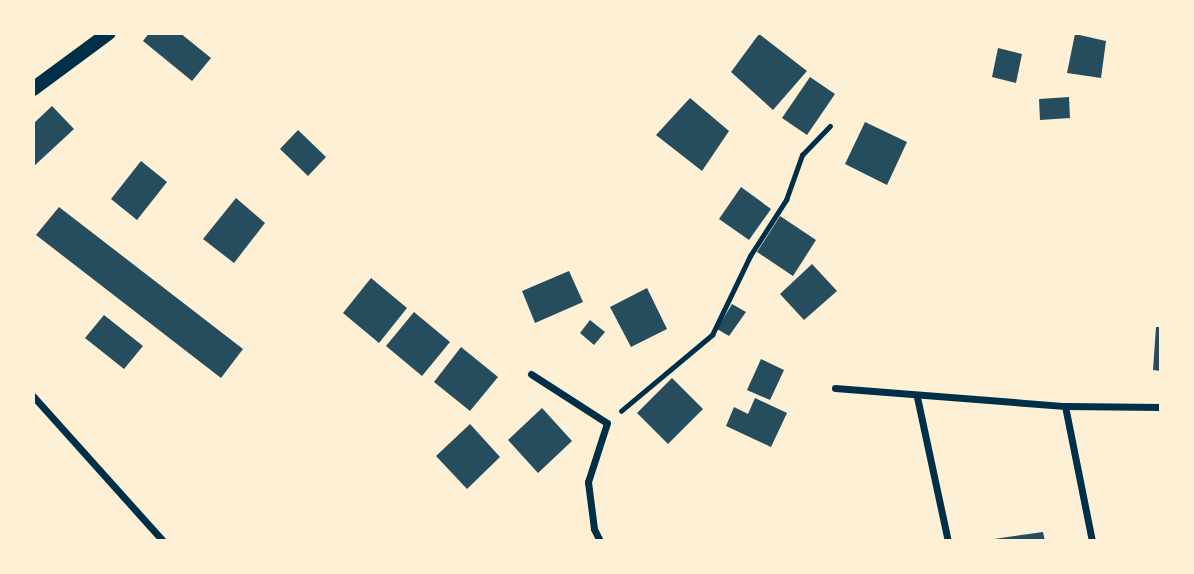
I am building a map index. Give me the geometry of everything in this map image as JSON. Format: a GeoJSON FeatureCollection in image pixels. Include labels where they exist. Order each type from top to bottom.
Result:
{"type":"FeatureCollection","features":[{"type":"Feature","properties":{"kind":"main road"},"geometry":{"type":"LineString","coordinates":[[33,89],[109,33]]}},
{"type":"Feature","properties":{"kind":"street"},"geometry":{"type":"LineString","coordinates":[[531,374],[607,423],[588,482],[594,529],[600,541]]}},
{"type":"Feature","properties":{"kind":"street"},"geometry":{"type":"LineString","coordinates":[[835,388],[917,397],[1065,406],[1161,407]]}},
{"type":"Feature","properties":{"kind":"street"},"geometry":{"type":"LineString","coordinates":[[33,396],[163,541]]}},
{"type":"Feature","properties":{"kind":"street"},"geometry":{"type":"LineString","coordinates":[[917,397],[948,541]]}},
{"type":"Feature","properties":{"kind":"street"},"geometry":{"type":"LineString","coordinates":[[1065,406],[1092,541]]}},
{"type":"Feature","properties":{"kind":"path"},"geometry":{"type":"LineString","coordinates":[[607,423],[712,335],[750,256],[786,200],[802,155],[830,126]]}},
{"type":"Feature","properties":{"kind":"building"},"geometry":{"type":"Polygon","coordinates":[[[149,33],[180,33],[211,58],[192,81],[143,41],[149,33]]]}},
{"type":"Feature","properties":{"kind":"building"},"geometry":{"type":"Polygon","coordinates":[[[759,34],[807,71],[773,110],[731,72],[759,34]]]}},
{"type":"Feature","properties":{"kind":"building"},"geometry":{"type":"Polygon","coordinates":[[[1075,34],[1106,41],[1101,78],[1067,73],[1075,34]]]}},
{"type":"Feature","properties":{"kind":"building"},"geometry":{"type":"Polygon","coordinates":[[[998,48],[1022,54],[1016,83],[992,77],[998,48]]]}},
{"type":"Feature","properties":{"kind":"building"},"geometry":{"type":"Polygon","coordinates":[[[810,77],[835,94],[807,135],[782,118],[810,77]]]}},
{"type":"Feature","properties":{"kind":"building"},"geometry":{"type":"Polygon","coordinates":[[[1069,97],[1070,118],[1040,120],[1039,99],[1069,97]]]}},
{"type":"Feature","properties":{"kind":"building"},"geometry":{"type":"Polygon","coordinates":[[[690,98],[729,131],[702,171],[656,135],[690,98]]]}},
{"type":"Feature","properties":{"kind":"building"},"geometry":{"type":"Polygon","coordinates":[[[52,106],[74,129],[33,167],[33,124],[52,106]]]}},
{"type":"Feature","properties":{"kind":"building"},"geometry":{"type":"Polygon","coordinates":[[[865,122],[907,142],[887,185],[845,164],[865,122]]]}},
{"type":"Feature","properties":{"kind":"building"},"geometry":{"type":"Polygon","coordinates":[[[298,130],[326,157],[308,176],[280,149],[298,130]]]}},
{"type":"Feature","properties":{"kind":"building"},"geometry":{"type":"Polygon","coordinates":[[[141,161],[167,182],[137,220],[111,199],[141,161]]]}},
{"type":"Feature","properties":{"kind":"building"},"geometry":{"type":"Polygon","coordinates":[[[741,187],[771,209],[749,240],[719,219],[741,187]]]}},
{"type":"Feature","properties":{"kind":"building"},"geometry":{"type":"Polygon","coordinates":[[[236,198],[265,223],[234,263],[203,239],[236,198]]]}},
{"type":"Feature","properties":{"kind":"building"},"geometry":{"type":"Polygon","coordinates":[[[59,207],[243,349],[221,378],[36,235],[59,207]]]}},
{"type":"Feature","properties":{"kind":"building"},"geometry":{"type":"Polygon","coordinates":[[[780,216],[816,240],[793,276],[757,252],[780,216]]]}},
{"type":"Feature","properties":{"kind":"building"},"geometry":{"type":"Polygon","coordinates":[[[812,264],[837,291],[804,320],[780,294],[812,264]]]}},
{"type":"Feature","properties":{"kind":"building"},"geometry":{"type":"Polygon","coordinates":[[[569,271],[583,302],[535,323],[522,291],[569,271]]]}},
{"type":"Feature","properties":{"kind":"building"},"geometry":{"type":"Polygon","coordinates":[[[371,278],[407,308],[379,343],[343,313],[371,278]]]}},
{"type":"Feature","properties":{"kind":"building"},"geometry":{"type":"Polygon","coordinates":[[[647,288],[667,329],[631,347],[610,307],[647,288]]]}},
{"type":"Feature","properties":{"kind":"building"},"geometry":{"type":"Polygon","coordinates":[[[732,304],[746,312],[729,336],[717,329],[732,304]]]}},
{"type":"Feature","properties":{"kind":"building"},"geometry":{"type":"Polygon","coordinates":[[[414,312],[450,342],[422,376],[386,346],[414,312]]]}},
{"type":"Feature","properties":{"kind":"building"},"geometry":{"type":"Polygon","coordinates":[[[104,315],[143,346],[124,369],[85,338],[104,315]]]}},
{"type":"Feature","properties":{"kind":"building"},"geometry":{"type":"Polygon","coordinates":[[[590,320],[605,332],[594,345],[580,333],[590,320]]]}},
{"type":"Feature","properties":{"kind":"building"},"geometry":{"type":"Polygon","coordinates":[[[1156,327],[1161,327],[1161,371],[1153,370],[1156,327]]]}},
{"type":"Feature","properties":{"kind":"building"},"geometry":{"type":"Polygon","coordinates":[[[461,347],[498,377],[470,411],[434,382],[461,347]]]}},
{"type":"Feature","properties":{"kind":"building"},"geometry":{"type":"Polygon","coordinates":[[[761,359],[784,370],[770,400],[747,390],[761,359]]]}},
{"type":"Feature","properties":{"kind":"building"},"geometry":{"type":"Polygon","coordinates":[[[672,378],[703,409],[668,444],[637,413],[672,378]]]}},
{"type":"Feature","properties":{"kind":"building"},"geometry":{"type":"Polygon","coordinates":[[[755,398],[787,413],[771,447],[726,426],[734,407],[748,414],[755,398]]]}},
{"type":"Feature","properties":{"kind":"building"},"geometry":{"type":"Polygon","coordinates":[[[542,408],[572,441],[538,473],[508,440],[542,408]]]}},
{"type":"Feature","properties":{"kind":"building"},"geometry":{"type":"Polygon","coordinates":[[[470,424],[500,457],[467,489],[436,456],[470,424]]]}},
{"type":"Feature","properties":{"kind":"building"},"geometry":{"type":"Polygon","coordinates":[[[1043,532],[1045,541],[994,541],[994,539],[1043,532]]]}}]}
